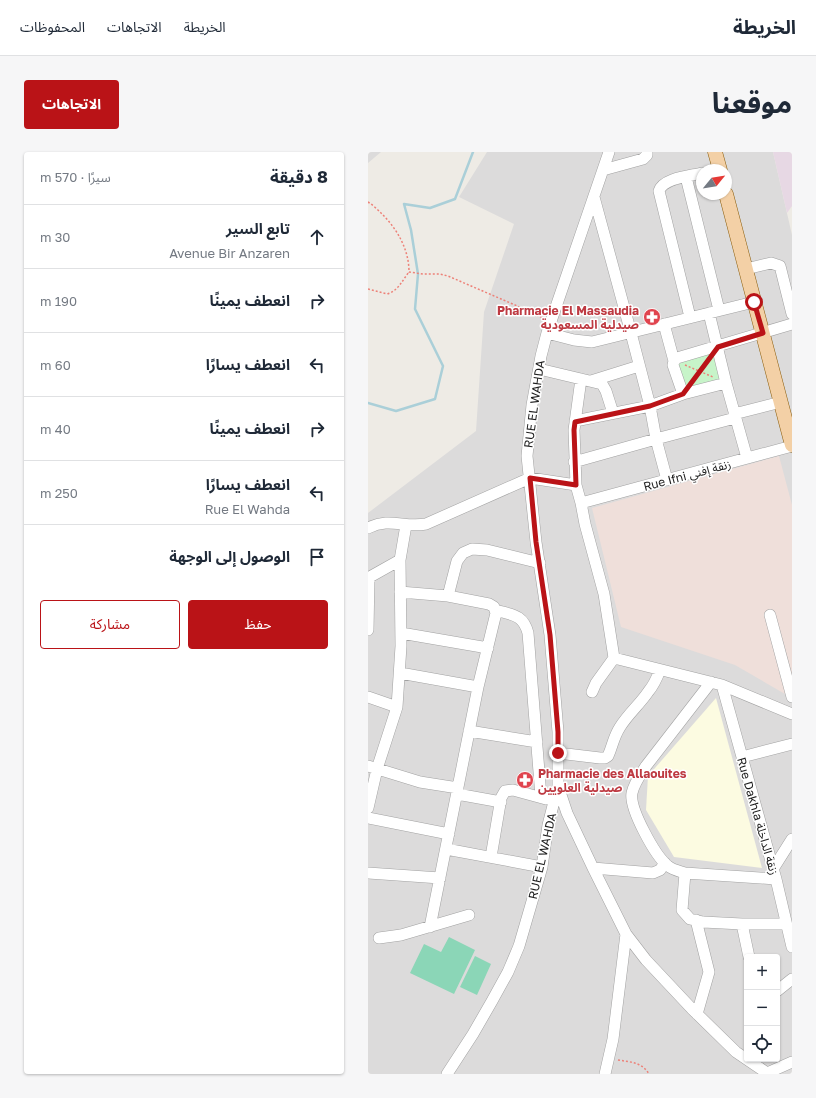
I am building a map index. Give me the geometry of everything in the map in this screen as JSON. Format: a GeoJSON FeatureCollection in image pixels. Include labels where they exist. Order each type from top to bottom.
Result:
{"type":"FeatureCollection","features":[{"type":"Feature","properties":{"kind":"main road"},"geometry":{"type":"LineString","coordinates":[[715,152],[717,164]]}},
{"type":"Feature","properties":{"kind":"main road"},"geometry":{"type":"LineString","coordinates":[[728,200],[792,446]]}},
{"type":"Feature","properties":{"kind":"street","name":"RUE EL WAHDA"},"geometry":{"type":"LineString","coordinates":[[447,1074],[473,1034],[508,972],[519,946],[542,867],[548,824],[558,786],[558,732],[550,635],[536,542],[527,456],[539,369],[550,322],[609,152]]}},
{"type":"Feature","properties":{"kind":"street"},"geometry":{"type":"LineString","coordinates":[[603,170],[643,159],[647,155],[647,152]]}},
{"type":"Feature","properties":{"kind":"street"},"geometry":{"type":"LineString","coordinates":[[690,317],[659,192],[662,184],[696,174]]}},
{"type":"Feature","properties":{"kind":"street"},"geometry":{"type":"LineString","coordinates":[[686,177],[714,311],[718,347],[747,458]]}},
{"type":"Feature","properties":{"kind":"street"},"geometry":{"type":"LineString","coordinates":[[594,197],[631,332],[667,480]]}},
{"type":"Feature","properties":{"kind":"street"},"geometry":{"type":"LineString","coordinates":[[746,269],[771,263],[780,266],[792,314]]}},
{"type":"Feature","properties":{"kind":"street"},"geometry":{"type":"LineString","coordinates":[[547,334],[592,342],[754,302]]}},
{"type":"Feature","properties":{"kind":"street"},"geometry":{"type":"LineString","coordinates":[[664,324],[674,366],[683,394]]}},
{"type":"Feature","properties":{"kind":"street"},"geometry":{"type":"LineString","coordinates":[[674,361],[681,357],[792,324]]}},
{"type":"Feature","properties":{"kind":"street"},"geometry":{"type":"LineString","coordinates":[[586,380],[639,366]]}},
{"type":"Feature","properties":{"kind":"street"},"geometry":{"type":"LineString","coordinates":[[539,369],[602,384],[613,413]]}},
{"type":"Feature","properties":{"kind":"street"},"geometry":{"type":"LineString","coordinates":[[586,380],[574,430],[576,485],[582,503],[585,524],[604,594],[614,658],[596,683],[592,692]]}},
{"type":"Feature","properties":{"kind":"street"},"geometry":{"type":"LineString","coordinates":[[575,422],[650,406],[683,394],[726,382]]}},
{"type":"Feature","properties":{"kind":"street"},"geometry":{"type":"LineString","coordinates":[[574,462],[781,402]]}},
{"type":"Feature","properties":{"kind":"street","name":"Rue Ifni زنقة إفني"},"geometry":{"type":"LineString","coordinates":[[582,503],[792,446]]}},
{"type":"Feature","properties":{"kind":"street"},"geometry":{"type":"LineString","coordinates":[[368,528],[387,522],[406,525],[426,524],[530,478],[576,485]]}},
{"type":"Feature","properties":{"kind":"street"},"geometry":{"type":"LineString","coordinates":[[368,808],[372,767],[397,707],[401,633],[400,560],[406,525]]}},
{"type":"Feature","properties":{"kind":"street"},"geometry":{"type":"LineString","coordinates":[[448,596],[457,561],[463,553],[472,549],[496,552],[540,563]]}},
{"type":"Feature","properties":{"kind":"street"},"geometry":{"type":"LineString","coordinates":[[368,630],[368,577],[400,560]]}},
{"type":"Feature","properties":{"kind":"street"},"geometry":{"type":"LineString","coordinates":[[400,592],[448,596],[489,604],[495,610],[520,617],[526,626],[528,633],[541,797]]}},
{"type":"Feature","properties":{"kind":"street"},"geometry":{"type":"LineString","coordinates":[[430,928],[478,687],[495,617],[495,610]]}},
{"type":"Feature","properties":{"kind":"street"},"geometry":{"type":"LineString","coordinates":[[770,615],[792,697]]}},
{"type":"Feature","properties":{"kind":"street"},"geometry":{"type":"LineString","coordinates":[[401,633],[488,648]]}},
{"type":"Feature","properties":{"kind":"street"},"geometry":{"type":"LineString","coordinates":[[614,658],[722,685],[792,714]]}},
{"type":"Feature","properties":{"kind":"street"},"geometry":{"type":"LineString","coordinates":[[558,753],[600,758],[605,758],[608,756],[613,739],[621,725],[648,693],[656,681],[660,670]]}},
{"type":"Feature","properties":{"kind":"street"},"geometry":{"type":"LineString","coordinates":[[400,673],[478,687]]}},
{"type":"Feature","properties":{"kind":"street"},"geometry":{"type":"LineString","coordinates":[[711,682],[646,766],[632,793],[633,807],[655,851],[665,863],[674,870],[685,873],[774,874],[792,839]]}},
{"type":"Feature","properties":{"kind":"street","name":"Rue Dakhla زنقة الداخلة"},"geometry":{"type":"LineString","coordinates":[[722,685],[774,874],[792,947]]}},
{"type":"Feature","properties":{"kind":"street"},"geometry":{"type":"LineString","coordinates":[[368,697],[397,707]]}},
{"type":"Feature","properties":{"kind":"street"},"geometry":{"type":"LineString","coordinates":[[469,731],[537,742]]}},
{"type":"Feature","properties":{"kind":"street"},"geometry":{"type":"LineString","coordinates":[[742,757],[792,744]]}},
{"type":"Feature","properties":{"kind":"street"},"geometry":{"type":"LineString","coordinates":[[372,767],[420,782],[501,802]]}},
{"type":"Feature","properties":{"kind":"street"},"geometry":{"type":"LineString","coordinates":[[558,786],[567,813],[626,934],[646,960],[697,1014],[744,1052]]}},
{"type":"Feature","properties":{"kind":"street"},"geometry":{"type":"LineString","coordinates":[[491,857],[503,793],[508,790],[554,801]]}},
{"type":"Feature","properties":{"kind":"street"},"geometry":{"type":"LineString","coordinates":[[368,818],[449,834]]}},
{"type":"Feature","properties":{"kind":"street"},"geometry":{"type":"LineString","coordinates":[[446,848],[542,867]]}},
{"type":"Feature","properties":{"kind":"street"},"geometry":{"type":"LineString","coordinates":[[593,868],[653,873],[660,870],[665,863]]}},
{"type":"Feature","properties":{"kind":"street"},"geometry":{"type":"LineString","coordinates":[[368,873],[440,878]]}},
{"type":"Feature","properties":{"kind":"street"},"geometry":{"type":"LineString","coordinates":[[685,873],[682,910],[690,919],[742,924],[786,924]]}},
{"type":"Feature","properties":{"kind":"street"},"geometry":{"type":"LineString","coordinates":[[379,938],[401,935],[430,928],[469,915]]}},
{"type":"Feature","properties":{"kind":"street"},"geometry":{"type":"LineString","coordinates":[[696,920],[709,972],[697,1014]]}},
{"type":"Feature","properties":{"kind":"street"},"geometry":{"type":"LineString","coordinates":[[742,924],[748,954]]}},
{"type":"Feature","properties":{"kind":"street"},"geometry":{"type":"LineString","coordinates":[[605,1074],[613,1039],[626,934]]}},
{"type":"Feature","properties":{"kind":"street"},"geometry":{"type":"LineString","coordinates":[[778,990],[792,979]]}},
{"type":"Feature","properties":{"kind":"street"},"geometry":{"type":"LineString","coordinates":[[754,1062],[766,1074],[792,1062]]}},
{"type":"Feature","properties":{"kind":"path"},"geometry":{"type":"LineString","coordinates":[[368,202],[382,213],[397,232],[406,252],[409,264],[409,272],[397,288],[390,293],[387,294],[368,289]]}},
{"type":"Feature","properties":{"kind":"path"},"geometry":{"type":"LineString","coordinates":[[409,272],[448,276],[550,322]]}},
{"type":"Feature","properties":{"kind":"path"},"geometry":{"type":"LineString","coordinates":[[683,394],[718,347]]}},
{"type":"Feature","properties":{"kind":"path"},"geometry":{"type":"LineString","coordinates":[[674,361],[726,382]]}},
{"type":"Feature","properties":{"kind":"path"},"geometry":{"type":"LineString","coordinates":[[609,1058],[641,1065],[649,1074]]}},
{"type":"Feature","properties":{"kind":"shaded area"},"geometry":{"type":"Polygon","coordinates":[[[368,152],[381,152],[368,163],[368,152]]]}},
{"type":"Feature","properties":{"kind":"shaded area"},"geometry":{"type":"Polygon","coordinates":[[[487,152],[773,152],[792,235],[792,1074],[368,1074],[368,513],[476,431],[484,312],[514,224],[459,197],[487,152]]]}},
{"type":"Feature","properties":{"kind":"shaded area"},"geometry":{"type":"Polygon","coordinates":[[[773,152],[792,152],[792,206],[787,213],[773,152]]]}},
{"type":"Feature","properties":{"kind":"shaded area"},"geometry":{"type":"Polygon","coordinates":[[[779,456],[792,505],[792,698],[735,665],[621,627],[592,508],[779,456]]]}},
{"type":"Feature","properties":{"kind":"shaded area"},"geometry":{"type":"Polygon","coordinates":[[[716,698],[762,868],[674,857],[646,810],[648,776],[716,698]]]}},
{"type":"Feature","properties":{"kind":"green space"},"geometry":{"type":"Polygon","coordinates":[[[714,351],[722,380],[685,391],[677,362],[714,351]]]}},
{"type":"Feature","properties":{"kind":"green space"},"geometry":{"type":"Polygon","coordinates":[[[449,937],[475,950],[454,994],[410,973],[424,944],[441,952],[449,937]]]}},
{"type":"Feature","properties":{"kind":"green space"},"geometry":{"type":"Polygon","coordinates":[[[475,956],[491,964],[477,995],[460,987],[475,956]]]}},
{"type":"Feature","properties":{"kind":"waterway"},"geometry":{"type":"LineString","coordinates":[[368,403],[396,411],[435,399],[443,366],[415,309],[418,274],[411,230],[404,204],[430,208],[455,199],[473,152]]}},
{"type":"Feature","properties":{"kind":"place","name":"Pharmacie El Massaudia صيدلية المسعودية"},"geometry":{"type":"Point","coordinates":[652,317]}},
{"type":"Feature","properties":{"kind":"place","name":"Pharmacie des Allaouites صيدلية العلويين"},"geometry":{"type":"Point","coordinates":[525,780]}},
{"type":"Feature","properties":{"kind":"route"},"geometry":{"type":"LineString","coordinates":[[558,753],[558,732],[550,635],[536,542],[530,478],[576,485],[574,462],[575,422],[650,406],[683,394],[718,347],[763,333],[754,302]]}}]}
